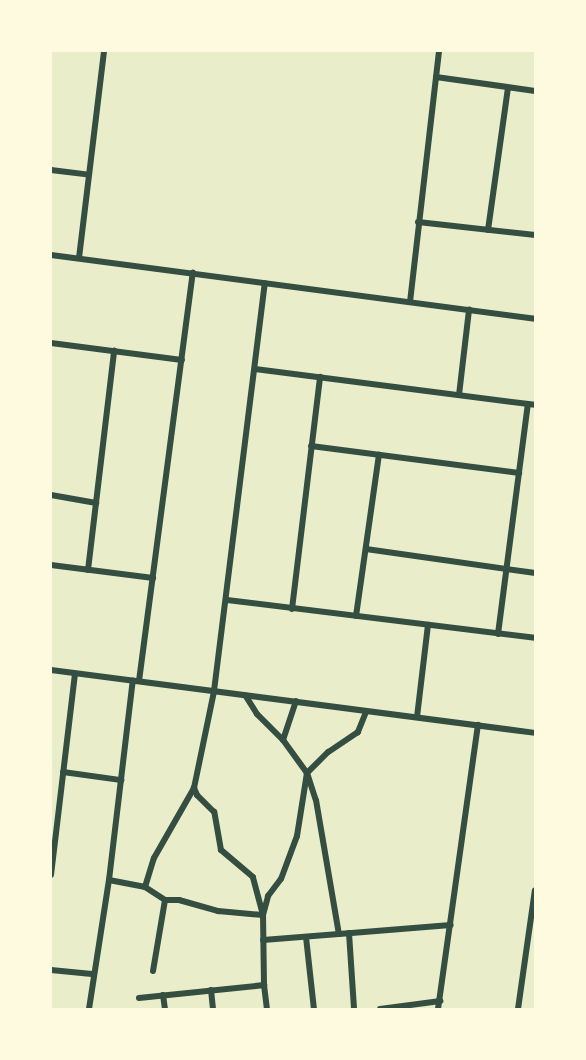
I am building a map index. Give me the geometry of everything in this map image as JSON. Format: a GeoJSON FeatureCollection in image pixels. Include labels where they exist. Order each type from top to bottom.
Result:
{"type":"FeatureCollection","features":[{"type":"Feature","properties":{"kind":"street"},"geometry":{"type":"LineString","coordinates":[[79,258],[104,51]]}},
{"type":"Feature","properties":{"kind":"street"},"geometry":{"type":"LineString","coordinates":[[410,302],[439,51]]}},
{"type":"Feature","properties":{"kind":"street"},"geometry":{"type":"LineString","coordinates":[[436,77],[535,91]]}},
{"type":"Feature","properties":{"kind":"street"},"geometry":{"type":"LineString","coordinates":[[488,230],[508,88]]}},
{"type":"Feature","properties":{"kind":"street"},"geometry":{"type":"LineString","coordinates":[[51,170],[89,175]]}},
{"type":"Feature","properties":{"kind":"street"},"geometry":{"type":"LineString","coordinates":[[418,222],[535,235]]}},
{"type":"Feature","properties":{"kind":"street"},"geometry":{"type":"LineString","coordinates":[[51,255],[535,319]]}},
{"type":"Feature","properties":{"kind":"street"},"geometry":{"type":"LineString","coordinates":[[89,1009],[92,974],[109,880],[121,780],[153,578],[193,273]]}},
{"type":"Feature","properties":{"kind":"street"},"geometry":{"type":"LineString","coordinates":[[145,887],[153,858],[194,788],[214,691],[265,283]]}},
{"type":"Feature","properties":{"kind":"street"},"geometry":{"type":"LineString","coordinates":[[459,394],[469,310]]}},
{"type":"Feature","properties":{"kind":"street"},"geometry":{"type":"LineString","coordinates":[[51,343],[182,360]]}},
{"type":"Feature","properties":{"kind":"street"},"geometry":{"type":"LineString","coordinates":[[88,570],[114,351]]}},
{"type":"Feature","properties":{"kind":"street"},"geometry":{"type":"LineString","coordinates":[[255,369],[532,404],[519,473],[498,634]]}},
{"type":"Feature","properties":{"kind":"street"},"geometry":{"type":"LineString","coordinates":[[292,609],[320,377]]}},
{"type":"Feature","properties":{"kind":"street"},"geometry":{"type":"LineString","coordinates":[[311,446],[519,473]]}},
{"type":"Feature","properties":{"kind":"street"},"geometry":{"type":"LineString","coordinates":[[356,616],[379,455]]}},
{"type":"Feature","properties":{"kind":"street"},"geometry":{"type":"LineString","coordinates":[[51,495],[96,502]]}},
{"type":"Feature","properties":{"kind":"street"},"geometry":{"type":"LineString","coordinates":[[366,549],[535,573]]}},
{"type":"Feature","properties":{"kind":"street"},"geometry":{"type":"LineString","coordinates":[[51,565],[153,578]]}},
{"type":"Feature","properties":{"kind":"street"},"geometry":{"type":"LineString","coordinates":[[226,600],[535,639]]}},
{"type":"Feature","properties":{"kind":"street"},"geometry":{"type":"LineString","coordinates":[[417,717],[428,625]]}},
{"type":"Feature","properties":{"kind":"street"},"geometry":{"type":"LineString","coordinates":[[51,670],[535,733]]}},
{"type":"Feature","properties":{"kind":"street"},"geometry":{"type":"LineString","coordinates":[[51,875],[75,673]]}},
{"type":"Feature","properties":{"kind":"street"},"geometry":{"type":"LineString","coordinates":[[245,695],[257,714],[283,740],[307,773],[316,800],[339,934]]}},
{"type":"Feature","properties":{"kind":"street"},"geometry":{"type":"LineString","coordinates":[[283,740],[296,701]]}},
{"type":"Feature","properties":{"kind":"street"},"geometry":{"type":"LineString","coordinates":[[263,915],[268,896],[281,879],[297,836],[307,773],[328,752],[358,732],[366,712]]}},
{"type":"Feature","properties":{"kind":"street"},"geometry":{"type":"LineString","coordinates":[[438,1009],[477,725]]}},
{"type":"Feature","properties":{"kind":"street"},"geometry":{"type":"LineString","coordinates":[[63,772],[121,780]]}},
{"type":"Feature","properties":{"kind":"street"},"geometry":{"type":"LineString","coordinates":[[194,788],[197,795],[214,812],[221,850],[253,877],[263,915],[264,985],[267,1009]]}},
{"type":"Feature","properties":{"kind":"street"},"geometry":{"type":"LineString","coordinates":[[109,880],[145,887],[165,900],[179,900],[218,911],[263,915]]}},
{"type":"Feature","properties":{"kind":"street"},"geometry":{"type":"LineString","coordinates":[[518,1009],[535,890]]}},
{"type":"Feature","properties":{"kind":"street"},"geometry":{"type":"LineString","coordinates":[[153,970],[165,900]]}},
{"type":"Feature","properties":{"kind":"street"},"geometry":{"type":"LineString","coordinates":[[263,940],[451,926]]}},
{"type":"Feature","properties":{"kind":"street"},"geometry":{"type":"LineString","coordinates":[[349,933],[354,1009]]}},
{"type":"Feature","properties":{"kind":"street"},"geometry":{"type":"LineString","coordinates":[[306,937],[314,1009]]}},
{"type":"Feature","properties":{"kind":"street"},"geometry":{"type":"LineString","coordinates":[[51,969],[92,974]]}},
{"type":"Feature","properties":{"kind":"street"},"geometry":{"type":"LineString","coordinates":[[139,998],[264,985]]}},
{"type":"Feature","properties":{"kind":"street"},"geometry":{"type":"LineString","coordinates":[[212,990],[213,1009]]}},
{"type":"Feature","properties":{"kind":"street"},"geometry":{"type":"LineString","coordinates":[[163,995],[165,1009]]}},
{"type":"Feature","properties":{"kind":"street"},"geometry":{"type":"LineString","coordinates":[[380,1009],[440,1001]]}}]}
